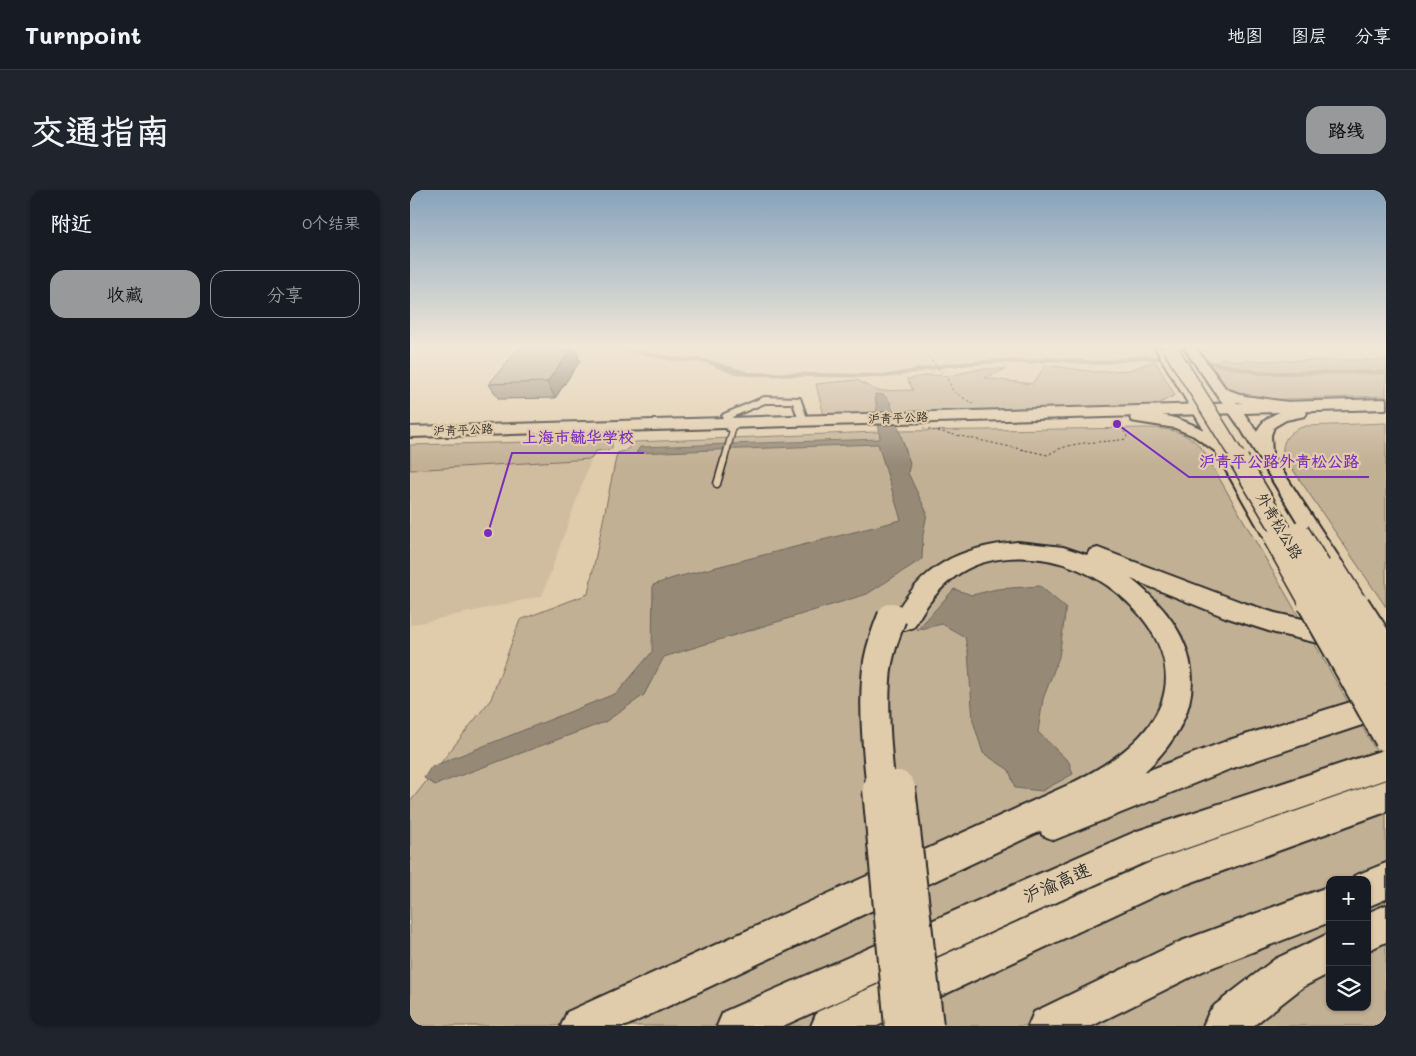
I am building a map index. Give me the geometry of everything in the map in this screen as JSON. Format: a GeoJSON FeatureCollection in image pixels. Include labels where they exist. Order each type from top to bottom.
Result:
{"type":"FeatureCollection","features":[{"type":"Feature","properties":{"kind":"highway","name":"沪青平公路"},"geometry":{"type":"LineString","coordinates":[[413,435],[730,425],[1137,418],[1216,412],[1386,404]]}},
{"type":"Feature","properties":{"kind":"highway","name":"沪青平公路"},"geometry":{"type":"LineString","coordinates":[[1304,409],[1386,410]]}},
{"type":"Feature","properties":{"kind":"highway","name":"沪青平公路"},"geometry":{"type":"LineString","coordinates":[[904,422],[980,416],[1157,410],[1216,412]]}},
{"type":"Feature","properties":{"kind":"highway","name":"沪青平公路"},"geometry":{"type":"LineString","coordinates":[[730,425],[803,420],[872,422]]}},
{"type":"Feature","properties":{"kind":"highway"},"geometry":{"type":"LineString","coordinates":[[925,1026],[896,778],[892,715],[893,664],[899,618],[907,592],[926,571],[952,556],[981,545],[1011,541],[1046,542],[1078,549],[1234,610],[1275,623],[1386,646]]}},
{"type":"Feature","properties":{"kind":"highway"},"geometry":{"type":"LineString","coordinates":[[581,1026],[728,957],[966,849],[1068,801],[1120,772],[1140,756],[1169,717],[1178,694],[1178,669],[1171,645],[1161,622],[1146,603],[1105,572],[1076,558],[1045,551],[1013,550],[986,553],[959,564],[936,579],[899,618],[884,638],[878,663],[876,716],[880,779],[903,1026]]}},
{"type":"Feature","properties":{"kind":"highway"},"geometry":{"type":"LineString","coordinates":[[728,957],[978,854],[1229,755],[1386,705]]}},
{"type":"Feature","properties":{"kind":"highway","name":"沪渝高速"},"geometry":{"type":"LineString","coordinates":[[738,1026],[859,970],[1137,848],[1386,764]]}},
{"type":"Feature","properties":{"kind":"highway"},"geometry":{"type":"LineString","coordinates":[[831,1026],[1153,878],[1386,796]]}},
{"type":"Feature","properties":{"kind":"highway"},"geometry":{"type":"LineString","coordinates":[[1371,887],[1386,881]]}},
{"type":"Feature","properties":{"kind":"highway"},"geometry":{"type":"LineString","coordinates":[[1048,1026],[1193,956],[1326,906]]}},
{"type":"Feature","properties":{"kind":"highway"},"geometry":{"type":"LineString","coordinates":[[1371,930],[1386,923]]}},
{"type":"Feature","properties":{"kind":"highway"},"geometry":{"type":"LineString","coordinates":[[1223,1026],[1229,1019],[1289,974],[1326,954]]}},
{"type":"Feature","properties":{"kind":"main road"},"geometry":{"type":"LineString","coordinates":[[1157,410],[1171,407],[1185,398],[1187,393],[1184,387]]}},
{"type":"Feature","properties":{"kind":"main road"},"geometry":{"type":"LineString","coordinates":[[1190,387],[1266,457],[1386,646]]}},
{"type":"Feature","properties":{"kind":"main road","name":"外青松公路"},"geometry":{"type":"LineString","coordinates":[[1191,387],[1223,432],[1386,705]]}},
{"type":"Feature","properties":{"kind":"main road","name":"外青松公路"},"geometry":{"type":"LineString","coordinates":[[1211,387],[1386,671]]}},
{"type":"Feature","properties":{"kind":"main road"},"geometry":{"type":"LineString","coordinates":[[1213,387],[1224,451],[1386,740]]}},
{"type":"Feature","properties":{"kind":"main road"},"geometry":{"type":"LineString","coordinates":[[1217,387],[1221,392],[1240,400],[1304,409]]}},
{"type":"Feature","properties":{"kind":"main road"},"geometry":{"type":"LineString","coordinates":[[1216,412],[1221,392]]}},
{"type":"Feature","properties":{"kind":"main road"},"geometry":{"type":"LineString","coordinates":[[1266,457],[1262,437],[1266,426],[1274,420],[1304,409]]}},
{"type":"Feature","properties":{"kind":"main road"},"geometry":{"type":"LineString","coordinates":[[1137,418],[1167,420],[1196,430],[1211,441],[1234,468]]}},
{"type":"Feature","properties":{"kind":"lane"},"geometry":{"type":"LineString","coordinates":[[717,484],[732,432],[730,425]]}},
{"type":"Feature","properties":{"kind":"path"},"geometry":{"type":"LineString","coordinates":[[951,387],[953,391],[979,409],[980,416]]}},
{"type":"Feature","properties":{"kind":"path"},"geometry":{"type":"LineString","coordinates":[[904,422],[930,431],[1048,455],[1058,449],[1080,442],[1126,439],[1125,432],[1111,418]]}},
{"type":"Feature","properties":{"kind":"shaded area"},"geometry":{"type":"Polygon","coordinates":[[[817,387],[870,387],[877,391],[913,390],[911,387],[1170,387],[1175,395],[1150,408],[824,416],[817,387]]]}},
{"type":"Feature","properties":{"kind":"shaded area"},"geometry":{"type":"Polygon","coordinates":[[[1227,387],[1386,387],[1386,396],[1257,400],[1229,390],[1227,387]]]}},
{"type":"Feature","properties":{"kind":"shaded area"},"geometry":{"type":"Polygon","coordinates":[[[875,394],[884,395],[890,402],[910,463],[908,473],[927,513],[923,535],[922,559],[867,594],[664,657],[644,695],[605,722],[435,785],[424,778],[431,767],[617,693],[652,652],[653,585],[673,578],[901,520],[878,444],[636,453],[640,447],[880,439],[875,394]]]}},
{"type":"Feature","properties":{"kind":"shaded area"},"geometry":{"type":"Polygon","coordinates":[[[1386,423],[1386,607],[1283,455],[1283,449],[1288,436],[1306,426],[1386,423]]]}},
{"type":"Feature","properties":{"kind":"shaded area"},"geometry":{"type":"Polygon","coordinates":[[[1155,428],[1178,432],[1191,439],[1203,450],[1386,768],[1386,1026],[410,1026],[410,802],[491,699],[520,620],[588,594],[617,453],[625,451],[635,442],[900,431],[1155,428]]]}},
{"type":"Feature","properties":{"kind":"shaded area"},"geometry":{"type":"Polygon","coordinates":[[[612,440],[612,449],[596,451],[591,459],[410,470],[410,445],[612,440]]]}},
{"type":"Feature","properties":{"kind":"shaded area"},"geometry":{"type":"Polygon","coordinates":[[[591,459],[542,596],[410,625],[410,470],[591,459]]]}},
{"type":"Feature","properties":{"kind":"shaded area"},"geometry":{"type":"Polygon","coordinates":[[[1040,586],[1066,608],[1059,657],[1043,699],[1038,732],[1069,762],[1073,774],[1042,791],[1015,788],[1009,770],[983,753],[973,721],[968,652],[965,637],[942,624],[917,630],[954,589],[972,595],[997,589],[1040,586]]]}},
{"type":"Feature","properties":{"kind":"place","name":"沪青平公路外青松公路"},"geometry":{"type":"Point","coordinates":[1117,424]}},
{"type":"Feature","properties":{"kind":"place","name":"上海市毓华学校"},"geometry":{"type":"Point","coordinates":[488,533]}}]}
